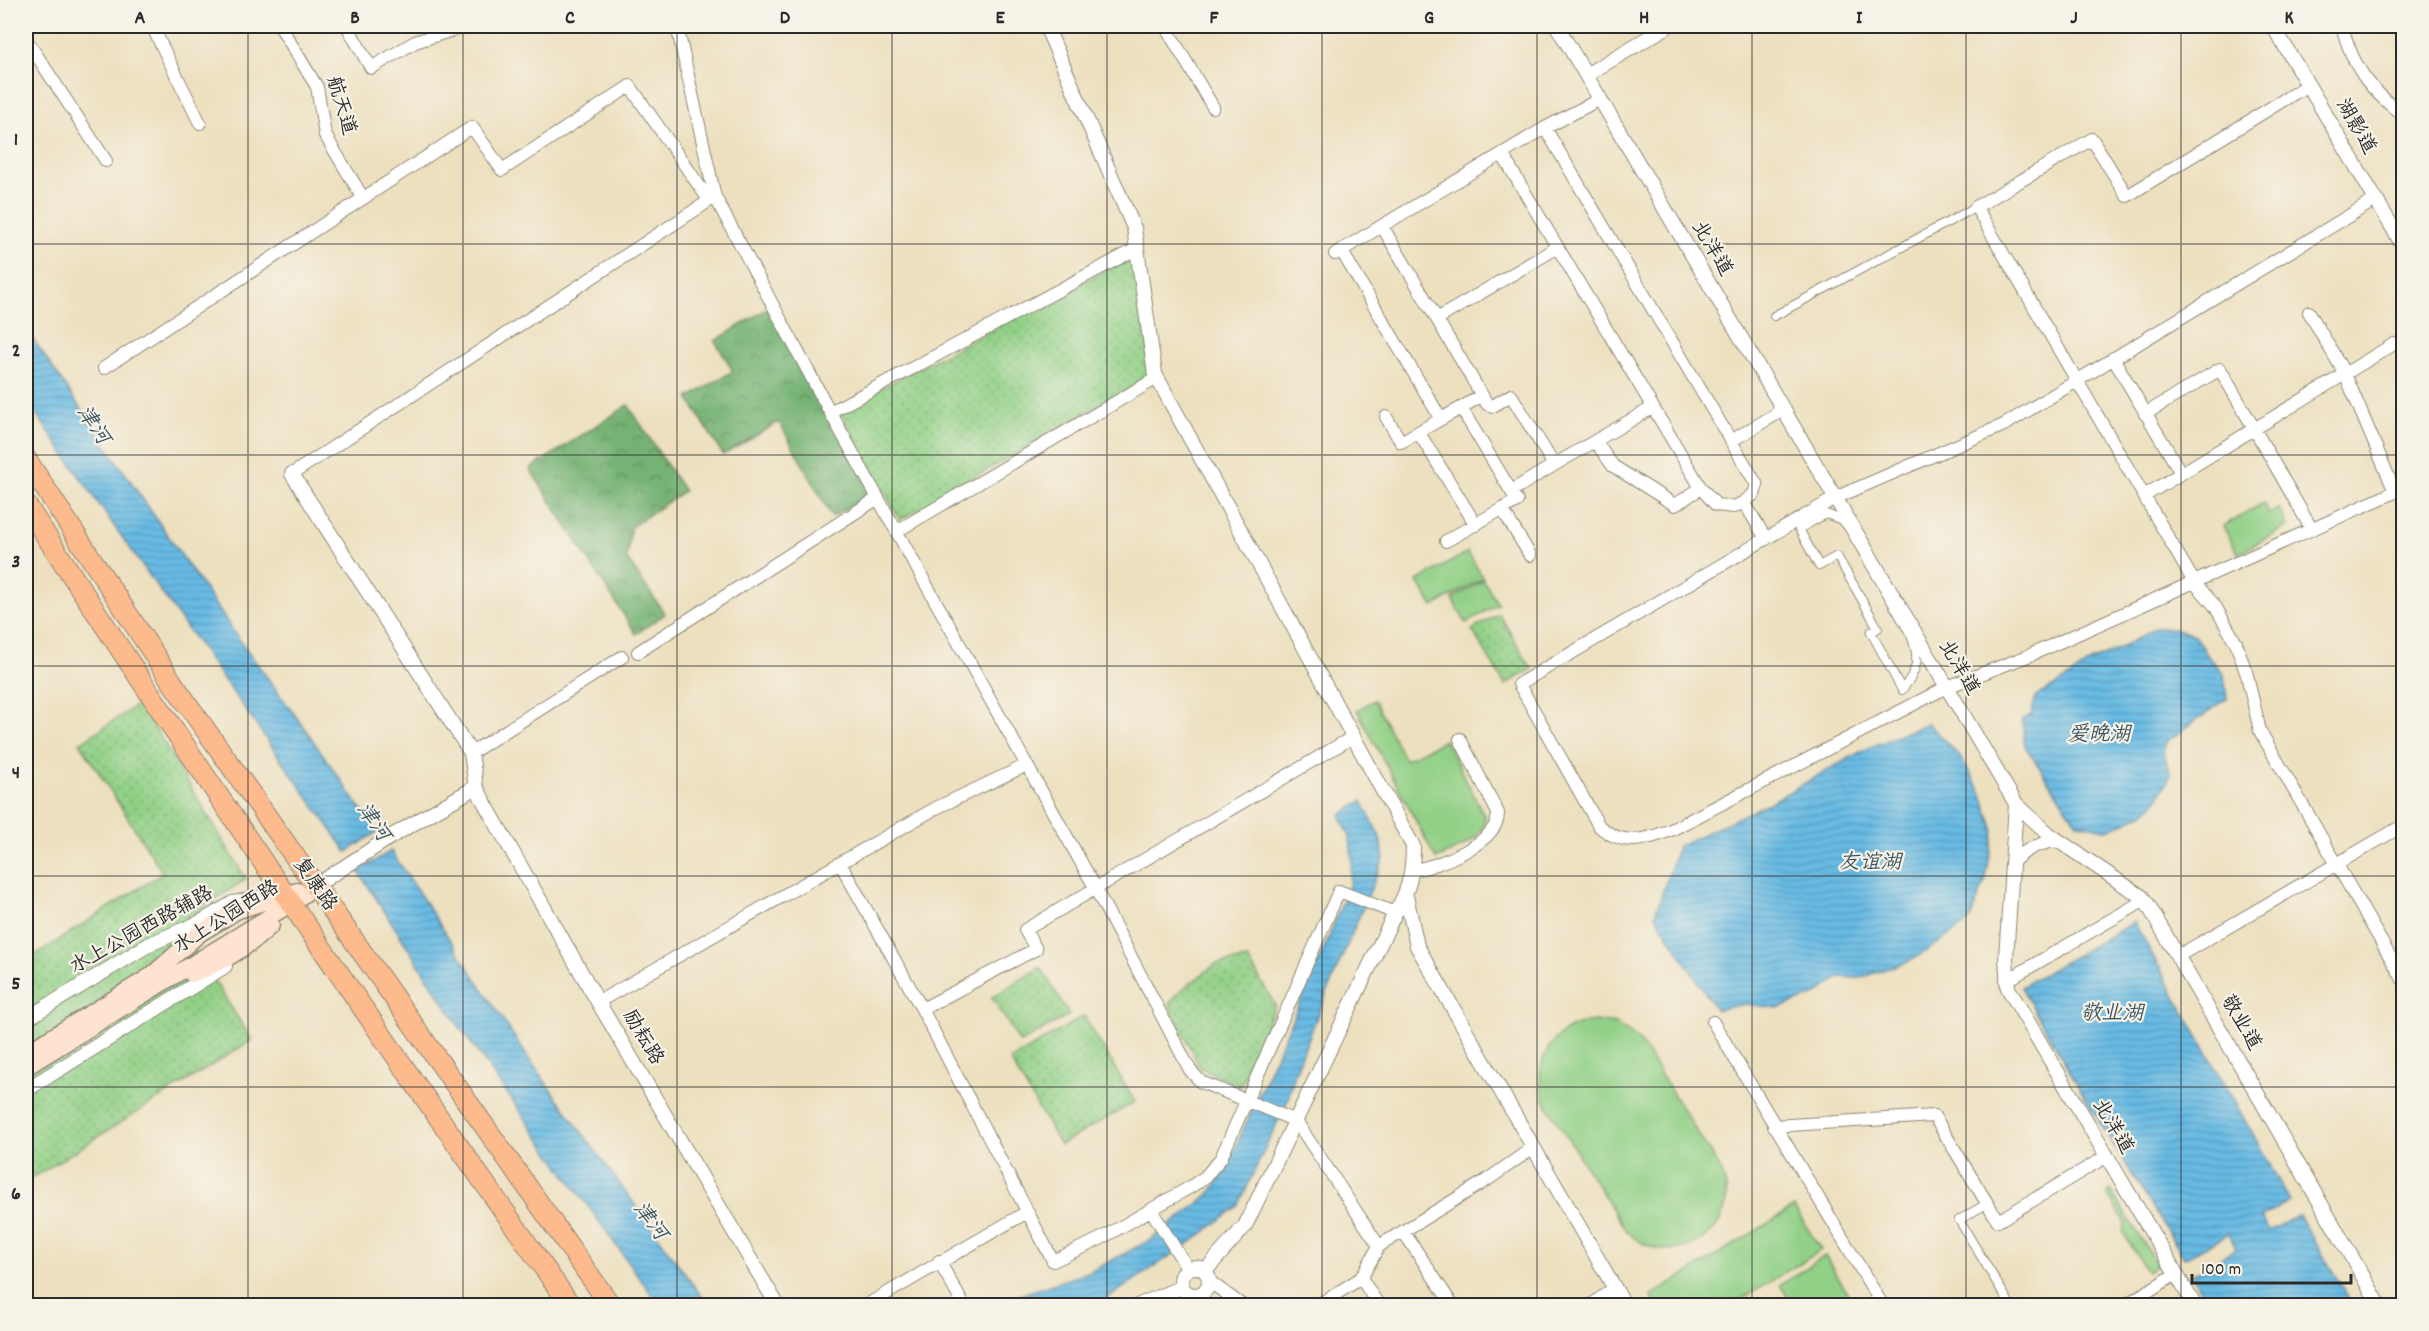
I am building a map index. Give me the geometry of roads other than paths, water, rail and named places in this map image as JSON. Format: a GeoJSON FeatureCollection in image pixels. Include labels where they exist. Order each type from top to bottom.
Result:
{"type":"FeatureCollection","features":[{"type":"Feature","properties":{"kind":"highway","name":"复康路"},"geometry":{"type":"LineString","coordinates":[[26,459],[174,686],[611,1305]]}},
{"type":"Feature","properties":{"kind":"highway","name":"复康路"},"geometry":{"type":"LineString","coordinates":[[26,505],[152,699],[287,899],[571,1305]]}},
{"type":"Feature","properties":{"kind":"main road","name":"水上公园西路"},"geometry":{"type":"LineString","coordinates":[[26,1067],[155,980],[200,933],[236,911],[287,899],[315,886]]}},
{"type":"Feature","properties":{"kind":"main road"},"geometry":{"type":"LineString","coordinates":[[155,980],[226,959],[260,936],[287,899]]}},
{"type":"Feature","properties":{"kind":"main road","name":"水上公园西路"},"geometry":{"type":"LineString","coordinates":[[26,1053],[155,980]]}},
{"type":"Feature","properties":{"kind":"street"},"geometry":{"type":"LineString","coordinates":[[152,26],[200,123]]}},
{"type":"Feature","properties":{"kind":"street","name":"航天道"},"geometry":{"type":"LineString","coordinates":[[280,26],[317,87],[325,135],[363,198]]}},
{"type":"Feature","properties":{"kind":"street"},"geometry":{"type":"LineString","coordinates":[[347,26],[370,68],[415,42],[465,26]]}},
{"type":"Feature","properties":{"kind":"street"},"geometry":{"type":"LineString","coordinates":[[677,26],[712,199]]}},
{"type":"Feature","properties":{"kind":"street"},"geometry":{"type":"LineString","coordinates":[[1046,26],[1134,228],[1157,378],[1413,846],[1413,870],[1406,896],[1395,914],[1245,1226],[1206,1282],[1190,1294],[1182,1287],[1181,1277],[1188,1269],[1194,1267],[1206,1282],[1243,1305]]}},
{"type":"Feature","properties":{"kind":"street"},"geometry":{"type":"LineString","coordinates":[[1165,26],[1213,107]]}},
{"type":"Feature","properties":{"kind":"street","name":"北洋道"},"geometry":{"type":"LineString","coordinates":[[1557,26],[2016,804],[2006,958],[2008,988],[2195,1305]]}},
{"type":"Feature","properties":{"kind":"street"},"geometry":{"type":"LineString","coordinates":[[1586,75],[1668,26]]}},
{"type":"Feature","properties":{"kind":"street","name":"湖影道"},"geometry":{"type":"LineString","coordinates":[[2273,26],[2403,247]]}},
{"type":"Feature","properties":{"kind":"street"},"geometry":{"type":"LineString","coordinates":[[2342,26],[2349,52],[2361,75],[2403,116]]}},
{"type":"Feature","properties":{"kind":"street"},"geometry":{"type":"LineString","coordinates":[[26,39],[106,161]]}},
{"type":"Feature","properties":{"kind":"street"},"geometry":{"type":"LineString","coordinates":[[1774,316],[1976,207],[2092,139],[2127,196],[2308,85]]}},
{"type":"Feature","properties":{"kind":"street"},"geometry":{"type":"LineString","coordinates":[[105,368],[472,127],[502,171],[630,86],[712,199],[1027,765],[1190,1070],[1201,1082],[1296,1121],[1379,1246]]}},
{"type":"Feature","properties":{"kind":"street"},"geometry":{"type":"LineString","coordinates":[[1441,419],[1338,253],[1545,128],[1600,99]]}},
{"type":"Feature","properties":{"kind":"street"},"geometry":{"type":"LineString","coordinates":[[1502,154],[1701,488],[1716,505],[1734,507],[1744,502],[1754,494],[1757,485],[1545,128]]}},
{"type":"Feature","properties":{"kind":"street"},"geometry":{"type":"LineString","coordinates":[[315,886],[392,836],[476,788],[471,753],[292,474],[712,199]]}},
{"type":"Feature","properties":{"kind":"street"},"geometry":{"type":"LineString","coordinates":[[2309,312],[2345,374],[2399,490],[2028,656],[1947,687],[1671,830],[1636,841],[1626,841],[1608,834],[1599,826],[1519,684],[1835,498],[2004,425],[2375,200]]}},
{"type":"Feature","properties":{"kind":"street"},"geometry":{"type":"LineString","coordinates":[[1976,207],[2194,582],[2215,606],[2236,644],[2247,675],[2260,731],[2403,981]]}},
{"type":"Feature","properties":{"kind":"street"},"geometry":{"type":"LineString","coordinates":[[1382,226],[1487,405],[1493,406],[1511,395],[1554,465]]}},
{"type":"Feature","properties":{"kind":"street"},"geometry":{"type":"LineString","coordinates":[[1437,320],[1558,247]]}},
{"type":"Feature","properties":{"kind":"street"},"geometry":{"type":"LineString","coordinates":[[830,412],[1138,248]]}},
{"type":"Feature","properties":{"kind":"street"},"geometry":{"type":"LineString","coordinates":[[2144,496],[2394,344]]}},
{"type":"Feature","properties":{"kind":"street"},"geometry":{"type":"LineString","coordinates":[[2113,358],[2181,473]]}},
{"type":"Feature","properties":{"kind":"street"},"geometry":{"type":"LineString","coordinates":[[2145,414],[2220,369],[2311,528]]}},
{"type":"Feature","properties":{"kind":"street"},"geometry":{"type":"LineString","coordinates":[[897,531],[1157,378]]}},
{"type":"Feature","properties":{"kind":"street"},"geometry":{"type":"LineString","coordinates":[[1386,417],[1401,441],[1419,433],[1482,395]]}},
{"type":"Feature","properties":{"kind":"street"},"geometry":{"type":"LineString","coordinates":[[1446,541],[1517,501],[1461,408]]}},
{"type":"Feature","properties":{"kind":"street"},"geometry":{"type":"LineString","coordinates":[[1511,491],[1650,409]]}},
{"type":"Feature","properties":{"kind":"street"},"geometry":{"type":"LineString","coordinates":[[1731,441],[1783,410]]}},
{"type":"Feature","properties":{"kind":"street"},"geometry":{"type":"LineString","coordinates":[[1419,433],[1476,525]]}},
{"type":"Feature","properties":{"kind":"street"},"geometry":{"type":"LineString","coordinates":[[1595,441],[1613,466],[1675,505],[1701,488]]}},
{"type":"Feature","properties":{"kind":"street"},"geometry":{"type":"LineString","coordinates":[[638,652],[878,498]]}},
{"type":"Feature","properties":{"kind":"street"},"geometry":{"type":"LineString","coordinates":[[1744,502],[1766,539]]}},
{"type":"Feature","properties":{"kind":"street"},"geometry":{"type":"LineString","coordinates":[[1502,509],[1530,555]]}},
{"type":"Feature","properties":{"kind":"street"},"geometry":{"type":"LineString","coordinates":[[1826,514],[1842,520],[1916,647],[1916,664],[1911,679],[1902,690],[1871,632],[1878,628],[1837,556],[1819,566],[1799,529],[1826,514]]}},
{"type":"Feature","properties":{"kind":"street"},"geometry":{"type":"LineString","coordinates":[[471,753],[622,657]]}},
{"type":"Feature","properties":{"kind":"street"},"geometry":{"type":"LineString","coordinates":[[922,1009],[1036,949],[1025,930],[1353,737]]}},
{"type":"Feature","properties":{"kind":"street"},"geometry":{"type":"LineString","coordinates":[[1413,870],[1426,868],[1477,844],[1491,832],[1496,824],[1498,813],[1460,739]]}},
{"type":"Feature","properties":{"kind":"street"},"geometry":{"type":"LineString","coordinates":[[598,1002],[936,807],[1027,765]]}},
{"type":"Feature","properties":{"kind":"street","name":"励耘路"},"geometry":{"type":"LineString","coordinates":[[476,788],[598,1002],[778,1305]]}},
{"type":"Feature","properties":{"kind":"street","name":"敬业道"},"geometry":{"type":"LineString","coordinates":[[2016,804],[2038,826],[2145,900],[2380,1305]]}},
{"type":"Feature","properties":{"kind":"street"},"geometry":{"type":"LineString","coordinates":[[2178,956],[2403,825]]}},
{"type":"Feature","properties":{"kind":"street"},"geometry":{"type":"LineString","coordinates":[[2012,863],[2031,848],[2059,841]]}},
{"type":"Feature","properties":{"kind":"street"},"geometry":{"type":"LineString","coordinates":[[840,863],[922,1009],[1053,1261],[1100,1239],[1205,1177],[1221,1158],[1244,1101],[1338,891],[1395,914]]}},
{"type":"Feature","properties":{"kind":"street"},"geometry":{"type":"LineString","coordinates":[[1406,896],[1417,946],[1625,1305]]}},
{"type":"Feature","properties":{"kind":"street"},"geometry":{"type":"LineString","coordinates":[[26,1090],[264,942],[275,930],[287,899]]}},
{"type":"Feature","properties":{"kind":"street","name":"水上公园西路辅路"},"geometry":{"type":"LineString","coordinates":[[26,1019],[150,944],[201,922],[233,903],[287,899]]}},
{"type":"Feature","properties":{"kind":"street"},"geometry":{"type":"LineString","coordinates":[[2006,981],[2145,900]]}},
{"type":"Feature","properties":{"kind":"street"},"geometry":{"type":"LineString","coordinates":[[1713,1022],[1883,1305]]}},
{"type":"Feature","properties":{"kind":"street"},"geometry":{"type":"LineString","coordinates":[[1774,1126],[1934,1116],[1998,1221],[2107,1156]]}},
{"type":"Feature","properties":{"kind":"street"},"geometry":{"type":"LineString","coordinates":[[1317,1305],[1361,1278],[1379,1246],[1487,1180],[1534,1147]]}},
{"type":"Feature","properties":{"kind":"street"},"geometry":{"type":"LineString","coordinates":[[1988,1203],[1959,1220],[2011,1305]]}},
{"type":"Feature","properties":{"kind":"street"},"geometry":{"type":"LineString","coordinates":[[1151,1210],[1188,1269]]}},
{"type":"Feature","properties":{"kind":"street"},"geometry":{"type":"LineString","coordinates":[[865,1305],[1027,1212]]}},
{"type":"Feature","properties":{"kind":"street"},"geometry":{"type":"LineString","coordinates":[[1403,1231],[1453,1305]]}},
{"type":"Feature","properties":{"kind":"street"},"geometry":{"type":"LineString","coordinates":[[939,1261],[964,1305]]}},
{"type":"Feature","properties":{"kind":"street"},"geometry":{"type":"LineString","coordinates":[[2124,1305],[2176,1274]]}},
{"type":"Feature","properties":{"kind":"street"},"geometry":{"type":"LineString","coordinates":[[1361,1278],[1379,1305]]}},
{"type":"Feature","properties":{"kind":"street"},"geometry":{"type":"LineString","coordinates":[[1206,1282],[1211,1305]]}},
{"type":"Feature","properties":{"kind":"street"},"geometry":{"type":"LineString","coordinates":[[1137,1305],[1182,1287]]}},
{"type":"Feature","properties":{"kind":"street"},"geometry":{"type":"LineString","coordinates":[[1590,1305],[1614,1288]]}},
{"type":"Feature","properties":{"kind":"water","name":"津河"},"geometry":{"type":"Polygon","coordinates":[[[26,329],[243,645],[377,832],[347,852],[26,399],[26,329]]]}},
{"type":"Feature","properties":{"kind":"water","name":"爱晚湖"},"geometry":{"type":"Polygon","coordinates":[[[2155,628],[2173,629],[2195,635],[2209,658],[2224,674],[2227,699],[2166,742],[2163,752],[2171,775],[2158,798],[2145,813],[2108,830],[2076,822],[2025,746],[2022,720],[2031,715],[2036,696],[2094,660],[2121,648],[2155,628]]]}},
{"type":"Feature","properties":{"kind":"water","name":"友谊湖"},"geometry":{"type":"Polygon","coordinates":[[[1928,723],[1961,758],[1981,791],[1994,831],[1986,878],[1969,922],[1914,959],[1860,978],[1840,977],[1814,996],[1778,1008],[1744,1004],[1716,1010],[1655,915],[1678,846],[1771,802],[1862,751],[1928,723]]]}},
{"type":"Feature","properties":{"kind":"water"},"geometry":{"type":"Polygon","coordinates":[[[1362,801],[1380,837],[1384,858],[1318,1014],[1295,1073],[1287,1102],[1238,1206],[1193,1241],[1103,1301],[1088,1306],[986,1306],[1092,1271],[1150,1240],[1208,1196],[1222,1177],[1326,944],[1350,883],[1352,858],[1350,837],[1340,815],[1362,801]]]}},
{"type":"Feature","properties":{"kind":"water"},"geometry":{"type":"Polygon","coordinates":[[[391,851],[533,1065],[708,1305],[659,1305],[459,1026],[358,871],[391,851]]]}},
{"type":"Feature","properties":{"kind":"water","name":"敬业湖"},"geometry":{"type":"Polygon","coordinates":[[[2134,922],[2290,1201],[2261,1217],[2269,1231],[2299,1215],[2353,1305],[2209,1305],[2192,1275],[2236,1249],[2229,1234],[2184,1258],[2091,1108],[2021,987],[2134,922]]]}}]}
